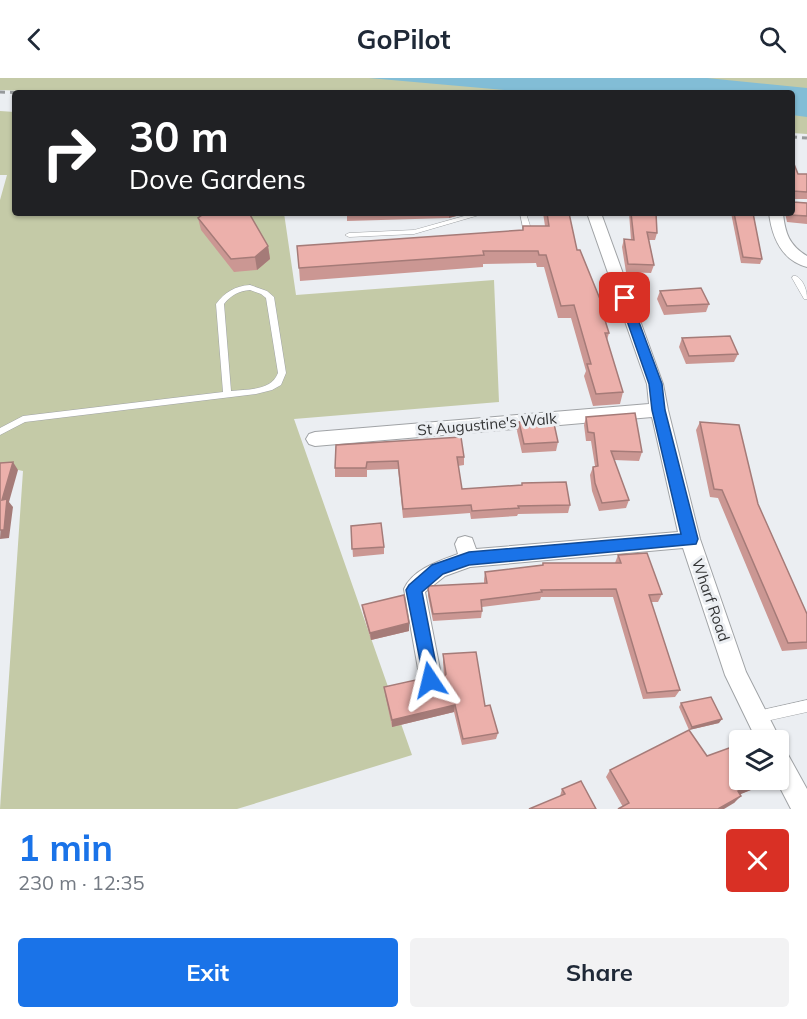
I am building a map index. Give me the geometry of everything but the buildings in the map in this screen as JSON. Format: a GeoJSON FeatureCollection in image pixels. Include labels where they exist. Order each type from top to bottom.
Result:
{"type":"FeatureCollection","features":[{"type":"Feature","properties":{"kind":"street","name":"Wharf Road"},"geometry":{"type":"LineString","coordinates":[[595,216],[655,384],[658,410],[690,539],[736,675],[764,730]]}},
{"type":"Feature","properties":{"kind":"street"},"geometry":{"type":"LineString","coordinates":[[776,216],[778,231],[789,252],[807,262]]}},
{"type":"Feature","properties":{"kind":"street","name":"St Augustine's Walk"},"geometry":{"type":"LineString","coordinates":[[315,440],[658,410]]}},
{"type":"Feature","properties":{"kind":"street"},"geometry":{"type":"LineString","coordinates":[[430,680],[414,590],[438,570],[467,551],[690,539]]}},
{"type":"Feature","properties":{"kind":"street"},"geometry":{"type":"LineString","coordinates":[[789,780],[804,809]]}},
{"type":"Feature","properties":{"kind":"lane"},"geometry":{"type":"LineString","coordinates":[[349,235],[414,232],[476,216]]}},
{"type":"Feature","properties":{"kind":"lane"},"geometry":{"type":"LineString","coordinates":[[524,216],[528,232]]}},
{"type":"Feature","properties":{"kind":"lane"},"geometry":{"type":"LineString","coordinates":[[796,278],[807,297]]}},
{"type":"Feature","properties":{"kind":"lane"},"geometry":{"type":"LineString","coordinates":[[0,432],[23,419],[227,395],[269,388],[278,383],[282,373],[270,297],[260,290],[236,289],[224,297],[220,304],[227,395]]}},
{"type":"Feature","properties":{"kind":"lane"},"geometry":{"type":"LineString","coordinates":[[757,717],[807,706]]}},
{"type":"Feature","properties":{"kind":"green space"},"geometry":{"type":"Polygon","coordinates":[[[0,78],[807,78],[807,134],[795,133],[795,90],[0,90],[0,78]]]}},
{"type":"Feature","properties":{"kind":"green space"},"geometry":{"type":"Polygon","coordinates":[[[0,111],[12,112],[12,216],[284,216],[296,295],[494,280],[499,402],[294,419],[412,755],[237,809],[0,809],[23,471],[0,466],[0,200],[7,175],[0,175],[0,111]]]}},
{"type":"Feature","properties":{"kind":"water"},"geometry":{"type":"Polygon","coordinates":[[[369,78],[707,78],[807,88],[807,117],[795,115],[795,90],[504,90],[369,78]]]}},
{"type":"Feature","properties":{"kind":"railway"},"geometry":{"type":"LineString","coordinates":[[0,92],[12,92]]}},
{"type":"Feature","properties":{"kind":"railway"},"geometry":{"type":"LineString","coordinates":[[795,137],[807,138]]}},
{"type":"Feature","properties":{"kind":"route"},"geometry":{"type":"LineString","coordinates":[[430,680],[414,590],[438,570],[469,558],[690,539],[658,410],[655,384],[625,298]]}}]}
